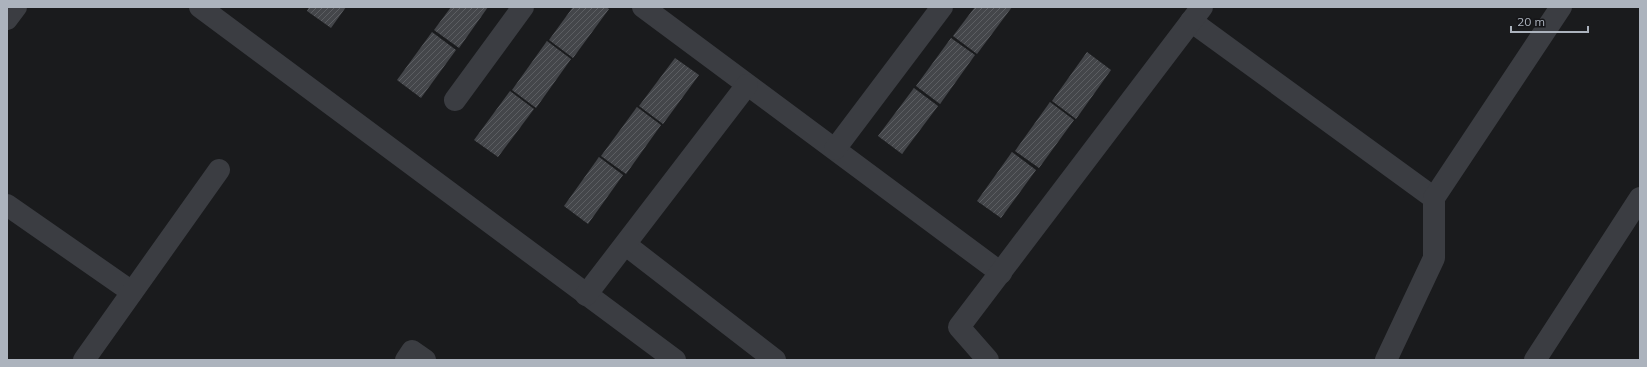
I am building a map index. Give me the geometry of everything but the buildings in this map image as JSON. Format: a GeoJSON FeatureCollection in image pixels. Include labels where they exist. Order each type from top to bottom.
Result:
{"type":"FeatureCollection","features":[{"type":"Feature","properties":{"kind":"street"},"geometry":{"type":"LineString","coordinates":[[7,19],[16,7]]}},
{"type":"Feature","properties":{"kind":"street"},"geometry":{"type":"LineString","coordinates":[[200,7],[586,296],[675,360]]}},
{"type":"Feature","properties":{"kind":"street"},"geometry":{"type":"LineString","coordinates":[[455,100],[523,7]]}},
{"type":"Feature","properties":{"kind":"street"},"geometry":{"type":"LineString","coordinates":[[643,7],[1001,273]]}},
{"type":"Feature","properties":{"kind":"street"},"geometry":{"type":"LineString","coordinates":[[835,149],[942,7]]}},
{"type":"Feature","properties":{"kind":"street"},"geometry":{"type":"LineString","coordinates":[[1386,360],[1434,258],[1434,198],[1561,7]]}},
{"type":"Feature","properties":{"kind":"street"},"geometry":{"type":"LineString","coordinates":[[988,360],[959,327],[1197,14],[1434,198]]}},
{"type":"Feature","properties":{"kind":"street"},"geometry":{"type":"LineString","coordinates":[[586,296],[748,85]]}},
{"type":"Feature","properties":{"kind":"street"},"geometry":{"type":"LineString","coordinates":[[84,360],[219,170]]}},
{"type":"Feature","properties":{"kind":"street"},"geometry":{"type":"LineString","coordinates":[[1535,360],[1640,198]]}},
{"type":"Feature","properties":{"kind":"street"},"geometry":{"type":"LineString","coordinates":[[7,205],[132,292]]}},
{"type":"Feature","properties":{"kind":"street"},"geometry":{"type":"LineString","coordinates":[[626,245],[775,360]]}},
{"type":"Feature","properties":{"kind":"street"},"geometry":{"type":"LineString","coordinates":[[406,360],[412,351],[425,360]]}}]}
